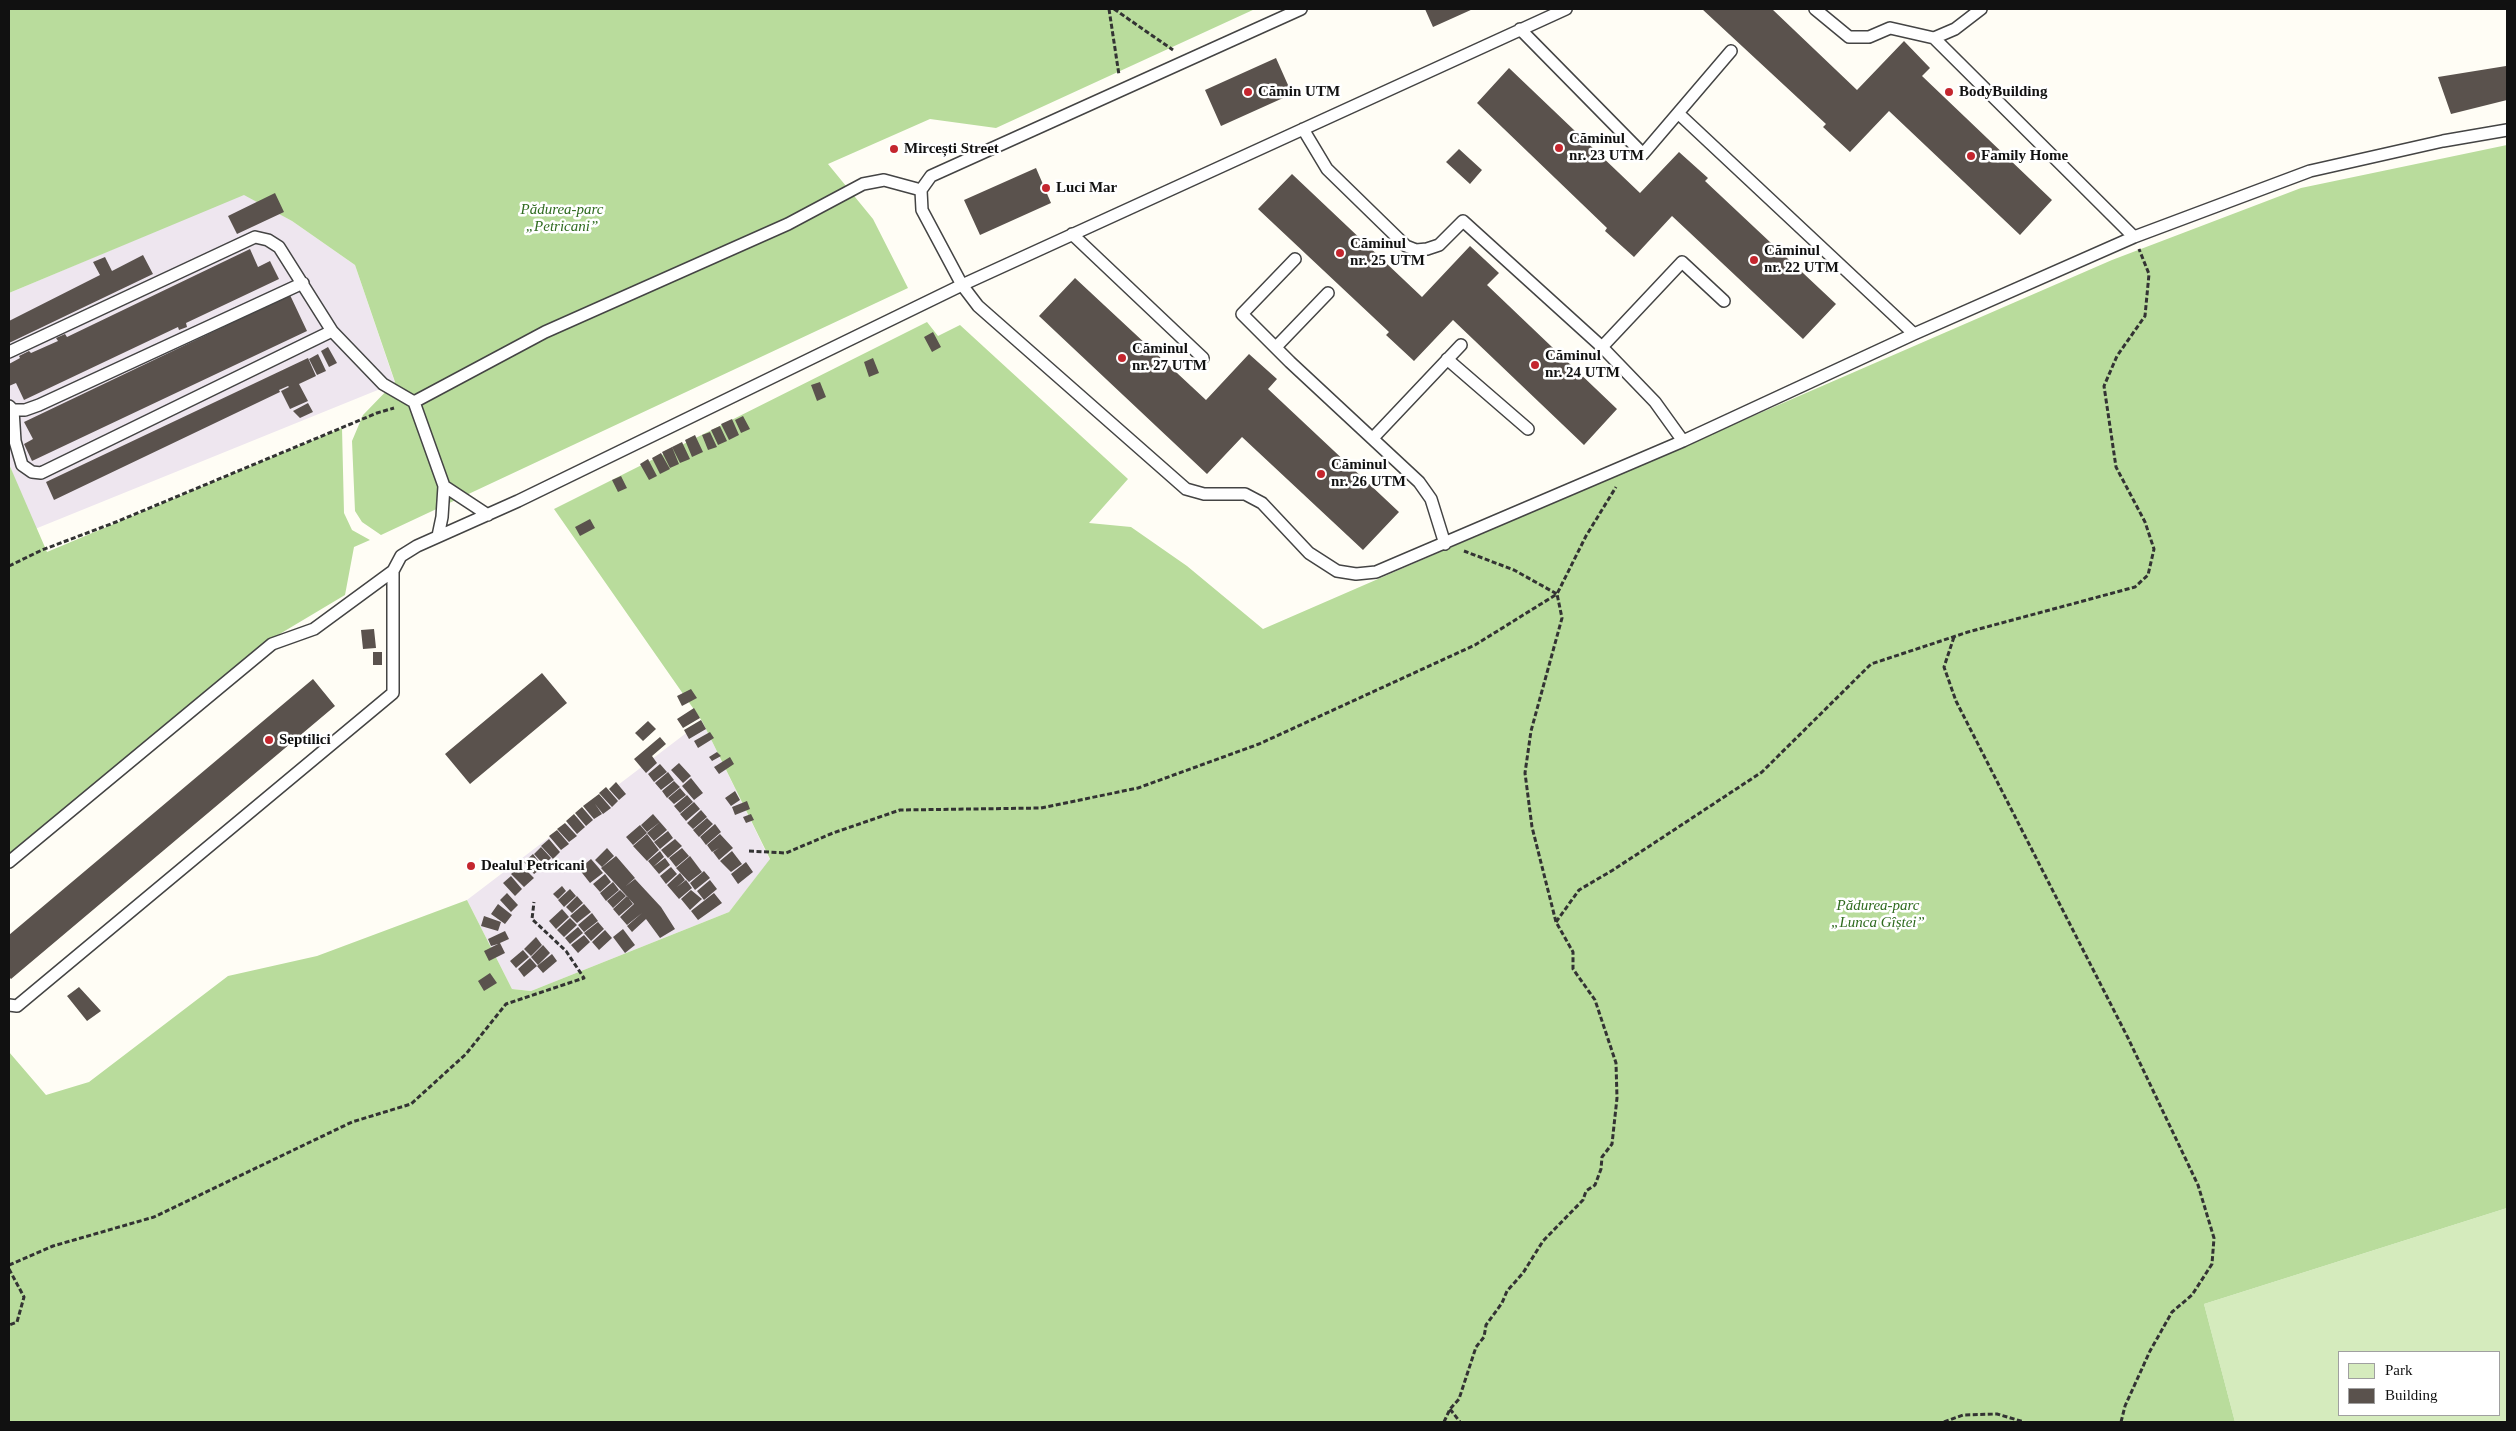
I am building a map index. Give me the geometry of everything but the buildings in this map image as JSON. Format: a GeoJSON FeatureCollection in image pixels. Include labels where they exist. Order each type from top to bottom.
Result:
{"type":"FeatureCollection","features":[{"type":"Feature","properties":{"kind":"lane"},"geometry":{"type":"LineString","coordinates":[[1301,9],[931,176],[921,190],[922,210],[962,286],[978,306],[1186,489],[1204,494],[1246,494],[1262,503],[1309,553],[1337,571],[1356,574],[1376,572],[1445,544],[1683,441],[1914,334],[2134,237],[2310,170],[2443,141],[2507,130]]}},
{"type":"Feature","properties":{"kind":"lane"},"geometry":{"type":"LineString","coordinates":[[9,862],[272,644],[314,629],[392,571],[401,556],[438,536],[488,515],[1072,234],[1566,9]]}},
{"type":"Feature","properties":{"kind":"lane"},"geometry":{"type":"LineString","coordinates":[[1815,9],[1849,37],[1869,37],[1890,28],[1934,38],[2134,237]]}},
{"type":"Feature","properties":{"kind":"lane"},"geometry":{"type":"LineString","coordinates":[[1934,38],[1955,29],[1982,9]]}},
{"type":"Feature","properties":{"kind":"lane"},"geometry":{"type":"LineString","coordinates":[[1520,29],[1643,154],[1731,52]]}},
{"type":"Feature","properties":{"kind":"lane"},"geometry":{"type":"LineString","coordinates":[[1679,114],[1914,334]]}},
{"type":"Feature","properties":{"kind":"lane"},"geometry":{"type":"LineString","coordinates":[[1303,129],[1327,169],[1406,246],[1416,250],[1427,250],[1438,245],[1464,221],[1602,347],[1655,402],[1683,441]]}},
{"type":"Feature","properties":{"kind":"lane"},"geometry":{"type":"LineString","coordinates":[[414,402],[544,332],[788,224],[864,184],[884,180],[921,190]]}},
{"type":"Feature","properties":{"kind":"lane"},"geometry":{"type":"LineString","coordinates":[[1072,234],[1204,358]]}},
{"type":"Feature","properties":{"kind":"lane"},"geometry":{"type":"LineString","coordinates":[[9,352],[255,237],[268,240],[279,247],[332,331],[383,384],[414,402],[444,486],[442,517],[438,536]]}},
{"type":"Feature","properties":{"kind":"lane"},"geometry":{"type":"LineString","coordinates":[[1295,259],[1242,314],[1427,492],[1445,544]]}},
{"type":"Feature","properties":{"kind":"lane"},"geometry":{"type":"LineString","coordinates":[[1602,347],[1682,262],[1724,301]]}},
{"type":"Feature","properties":{"kind":"lane"},"geometry":{"type":"LineString","coordinates":[[303,283],[39,405],[25,410],[11,407],[13,431],[22,465],[32,472],[41,472],[332,331]]}},
{"type":"Feature","properties":{"kind":"lane"},"geometry":{"type":"LineString","coordinates":[[1276,347],[1328,293]]}},
{"type":"Feature","properties":{"kind":"lane"},"geometry":{"type":"LineString","coordinates":[[1373,438],[1461,345]]}},
{"type":"Feature","properties":{"kind":"lane"},"geometry":{"type":"LineString","coordinates":[[1447,359],[1528,429]]}},
{"type":"Feature","properties":{"kind":"lane"},"geometry":{"type":"LineString","coordinates":[[444,486],[488,515]]}},
{"type":"Feature","properties":{"kind":"lane"},"geometry":{"type":"LineString","coordinates":[[9,1005],[17,1006],[393,693],[392,571]]}},
{"type":"Feature","properties":{"kind":"path"},"geometry":{"type":"LineString","coordinates":[[1109,9],[1122,91]]}},
{"type":"Feature","properties":{"kind":"path"},"geometry":{"type":"LineString","coordinates":[[1114,9],[1188,60]]}},
{"type":"Feature","properties":{"kind":"path"},"geometry":{"type":"LineString","coordinates":[[1556,922],[1579,890],[1613,870],[1762,772],[1871,664],[1954,637],[2135,587],[2148,575],[2154,549],[2145,522],[2116,467],[2104,386],[2117,356],[2145,316],[2150,274],[2134,237]]}},
{"type":"Feature","properties":{"kind":"path"},"geometry":{"type":"LineString","coordinates":[[9,566],[42,550],[116,522],[378,413],[414,402]]}},
{"type":"Feature","properties":{"kind":"path"},"geometry":{"type":"LineString","coordinates":[[749,851],[786,853],[833,833],[900,810],[1041,808],[1138,788],[1259,744],[1475,645],[1557,594],[1586,536],[1616,486],[1624,481]]}},
{"type":"Feature","properties":{"kind":"path"},"geometry":{"type":"LineString","coordinates":[[1444,1422],[1450,1409],[1460,1399],[1476,1346],[1484,1337],[1486,1325],[1502,1303],[1507,1291],[1523,1273],[1543,1241],[1583,1200],[1586,1191],[1595,1185],[1601,1169],[1602,1157],[1612,1144],[1617,1098],[1616,1063],[1596,1000],[1573,969],[1573,952],[1556,922],[1532,827],[1525,773],[1531,731],[1562,618],[1557,594],[1514,570],[1445,544]]}},
{"type":"Feature","properties":{"kind":"path"},"geometry":{"type":"LineString","coordinates":[[1954,637],[1944,667],[1956,701],[2128,1038],[2198,1185],[2214,1238],[2212,1264],[2192,1295],[2172,1312],[2150,1351],[2125,1406],[2121,1422]]}},
{"type":"Feature","properties":{"kind":"path"},"geometry":{"type":"LineString","coordinates":[[9,1265],[53,1246],[154,1217],[352,1122],[410,1104],[466,1054],[506,1004],[584,978],[566,951],[532,919],[534,902]]}},
{"type":"Feature","properties":{"kind":"path"},"geometry":{"type":"LineString","coordinates":[[9,1269],[24,1297],[17,1322],[9,1325]]}},
{"type":"Feature","properties":{"kind":"path"},"geometry":{"type":"LineString","coordinates":[[1450,1409],[1460,1422]]}},
{"type":"Feature","properties":{"kind":"path"},"geometry":{"type":"LineString","coordinates":[[1944,1422],[1963,1415],[1997,1414],[2024,1422]]}},
{"type":"Feature","properties":{"kind":"shaded area"},"geometry":{"type":"Polygon","coordinates":[[[244,194],[292,221],[355,265],[395,383],[35,529],[9,464],[9,293],[244,194]]]}},
{"type":"Feature","properties":{"kind":"shaded area"},"geometry":{"type":"Polygon","coordinates":[[[702,721],[770,860],[729,912],[531,991],[512,989],[467,900],[702,721]]]}},
{"type":"Feature","properties":{"kind":"green space","name":"Pădurea-parc „Petricani”"},"geometry":{"type":"Polygon","coordinates":[[[9,9],[1255,9],[996,128],[930,119],[828,164],[873,219],[908,288],[381,535],[362,522],[355,511],[352,441],[363,415],[395,382],[355,265],[292,221],[244,195],[9,293],[9,9]]]}},
{"type":"Feature","properties":{"kind":"green space","name":"Pădurea-parc „Lunca Gîștei”"},"geometry":{"type":"Polygon","coordinates":[[[2507,145],[2507,1208],[2204,1304],[2235,1422],[9,1422],[9,1052],[46,1095],[89,1082],[228,976],[317,956],[467,900],[512,989],[531,991],[729,912],[770,859],[702,721],[554,509],[927,322],[938,336],[960,325],[1128,479],[1089,523],[1131,527],[1187,566],[1263,629],[2112,260],[2301,188],[2507,145]]]}},
{"type":"Feature","properties":{"kind":"green space"},"geometry":{"type":"Polygon","coordinates":[[[342,428],[344,513],[352,530],[370,540],[354,547],[345,595],[278,635],[176,719],[9,870],[9,464],[47,552],[342,428]]]}},
{"type":"Feature","properties":{"kind":"green space"},"geometry":{"type":"Polygon","coordinates":[[[2507,1208],[2507,1422],[2235,1422],[2204,1304],[2507,1208]]]}},
{"type":"Feature","properties":{"kind":"place","name":"Cămin UTM"},"geometry":{"type":"Point","coordinates":[1248,92]}},
{"type":"Feature","properties":{"kind":"place","name":"BodyBuilding"},"geometry":{"type":"Point","coordinates":[1949,92]}},
{"type":"Feature","properties":{"kind":"place","name":"Căminul nr. 23 UTM"},"geometry":{"type":"Point","coordinates":[1559,148]}},
{"type":"Feature","properties":{"kind":"place","name":"Mircești Street"},"geometry":{"type":"Point","coordinates":[894,149]}},
{"type":"Feature","properties":{"kind":"place","name":"Family Home"},"geometry":{"type":"Point","coordinates":[1971,156]}},
{"type":"Feature","properties":{"kind":"place","name":"Luci Mar"},"geometry":{"type":"Point","coordinates":[1046,188]}},
{"type":"Feature","properties":{"kind":"place","name":"Căminul nr. 25 UTM"},"geometry":{"type":"Point","coordinates":[1340,253]}},
{"type":"Feature","properties":{"kind":"place","name":"Căminul nr. 22 UTM"},"geometry":{"type":"Point","coordinates":[1754,260]}},
{"type":"Feature","properties":{"kind":"place","name":"Căminul nr. 27 UTM"},"geometry":{"type":"Point","coordinates":[1122,358]}},
{"type":"Feature","properties":{"kind":"place","name":"Căminul nr. 24 UTM"},"geometry":{"type":"Point","coordinates":[1535,365]}},
{"type":"Feature","properties":{"kind":"place","name":"Căminul nr. 26 UTM"},"geometry":{"type":"Point","coordinates":[1321,474]}},
{"type":"Feature","properties":{"kind":"place","name":"Septilici"},"geometry":{"type":"Point","coordinates":[269,740]}},
{"type":"Feature","properties":{"kind":"place","name":"Dealul Petricani"},"geometry":{"type":"Point","coordinates":[471,866]}}]}
